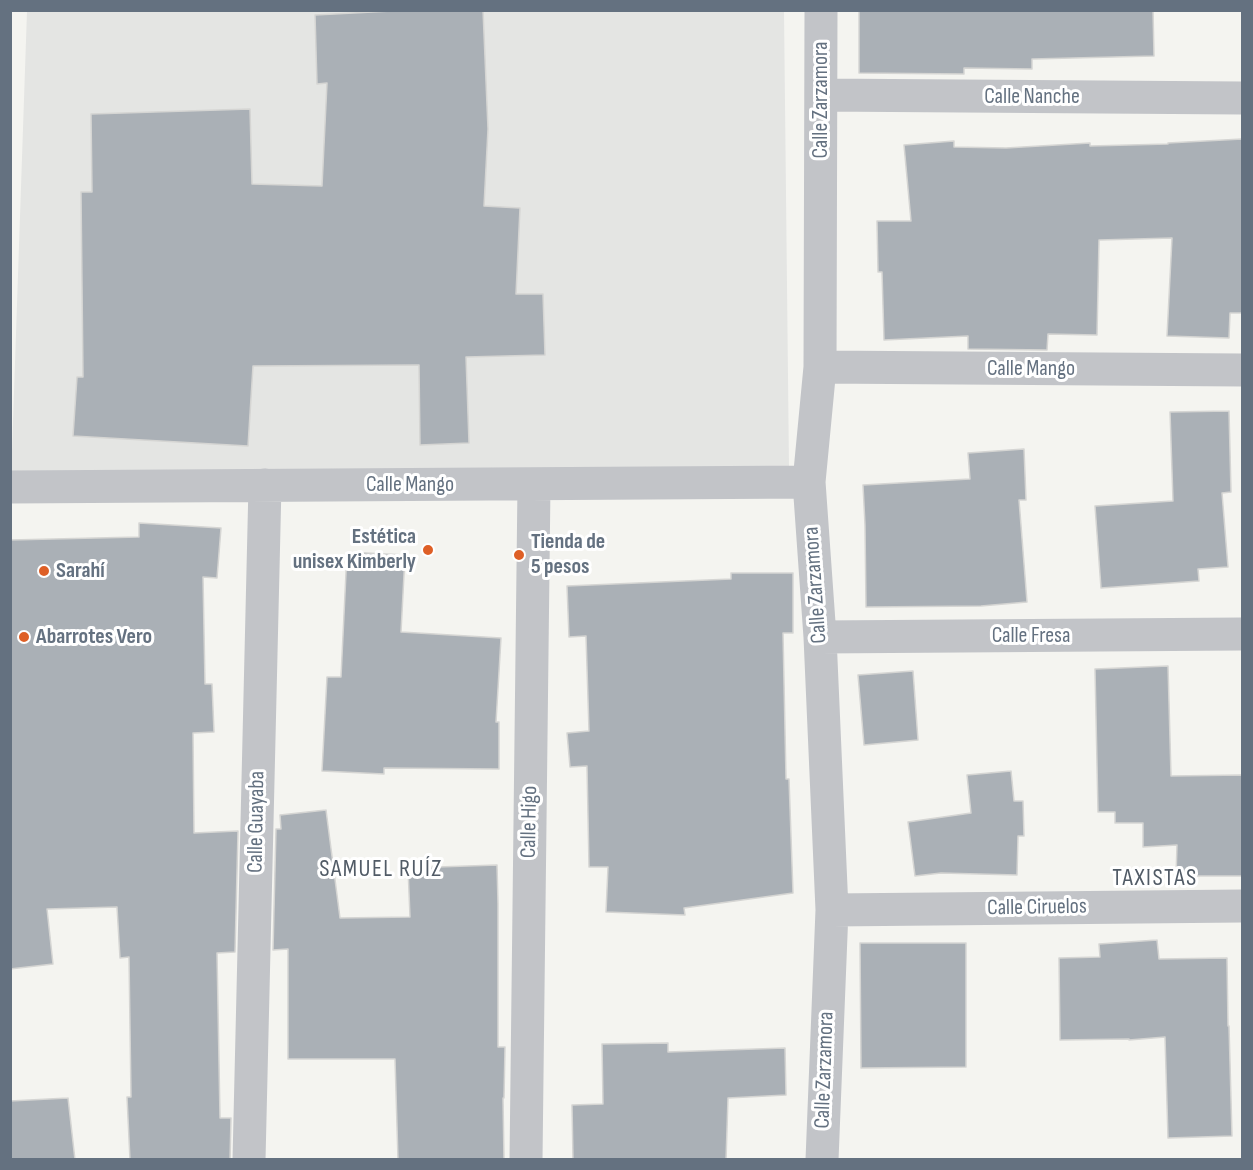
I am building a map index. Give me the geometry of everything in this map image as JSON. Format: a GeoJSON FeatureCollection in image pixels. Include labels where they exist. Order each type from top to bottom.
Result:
{"type":"FeatureCollection","features":[{"type":"Feature","properties":{"kind":"street","name":"Calle Zarzamora"},"geometry":{"type":"LineString","coordinates":[[821,10],[820,367],[809,482],[832,910],[822,1160]]}},
{"type":"Feature","properties":{"kind":"street","name":"Calle Nanche"},"geometry":{"type":"LineString","coordinates":[[821,95],[1242,98]]}},
{"type":"Feature","properties":{"kind":"street","name":"Calle Mango"},"geometry":{"type":"LineString","coordinates":[[820,367],[1242,370]]}},
{"type":"Feature","properties":{"kind":"street","name":"Calle Mango"},"geometry":{"type":"LineString","coordinates":[[10,487],[809,482]]}},
{"type":"Feature","properties":{"kind":"street","name":"Calle Higo"},"geometry":{"type":"LineString","coordinates":[[526,1160],[534,484]]}},
{"type":"Feature","properties":{"kind":"street","name":"Calle Guayaba"},"geometry":{"type":"LineString","coordinates":[[249,1160],[265,485]]}},
{"type":"Feature","properties":{"kind":"street","name":"Calle Fresa"},"geometry":{"type":"LineString","coordinates":[[819,637],[1242,634]]}},
{"type":"Feature","properties":{"kind":"street","name":"Calle Ciruelos"},"geometry":{"type":"LineString","coordinates":[[832,910],[1242,906]]}},
{"type":"Feature","properties":{"kind":"shaded area"},"geometry":{"type":"Polygon","coordinates":[[[27,11],[784,11],[789,467],[11,480],[27,11]]]}},
{"type":"Feature","properties":{"kind":"building"},"geometry":{"type":"Polygon","coordinates":[[[411,10],[483,10],[488,129],[484,206],[520,208],[516,294],[543,294],[545,355],[466,357],[469,443],[420,445],[419,365],[253,366],[248,446],[73,436],[77,377],[83,377],[81,192],[92,192],[91,114],[250,109],[252,184],[322,186],[327,83],[317,84],[315,15],[411,10]]]}},
{"type":"Feature","properties":{"kind":"building"},"geometry":{"type":"Polygon","coordinates":[[[859,10],[1153,10],[1154,56],[1032,59],[1032,69],[964,68],[964,74],[859,73],[859,10]]]}},
{"type":"Feature","properties":{"kind":"building"},"geometry":{"type":"Polygon","coordinates":[[[1242,139],[1242,313],[1230,313],[1229,338],[1167,336],[1172,238],[1099,240],[1097,335],[1048,334],[1047,350],[968,349],[968,336],[884,340],[882,272],[878,272],[877,221],[911,221],[904,145],[954,141],[954,147],[1006,148],[1090,143],[1090,146],[1168,144],[1242,139]]]}},
{"type":"Feature","properties":{"kind":"building"},"geometry":{"type":"Polygon","coordinates":[[[1229,411],[1231,492],[1222,493],[1228,567],[1198,569],[1199,581],[1101,588],[1095,506],[1173,501],[1170,412],[1229,411]]]}},
{"type":"Feature","properties":{"kind":"building"},"geometry":{"type":"Polygon","coordinates":[[[1024,449],[1026,500],[1019,500],[1027,602],[981,606],[866,607],[863,485],[970,479],[968,453],[1024,449]]]}},
{"type":"Feature","properties":{"kind":"building"},"geometry":{"type":"Polygon","coordinates":[[[139,523],[221,528],[217,578],[203,577],[205,684],[212,684],[214,732],[193,733],[194,833],[238,831],[235,952],[217,953],[220,1118],[231,1118],[230,1160],[130,1160],[127,1097],[131,1097],[129,957],[120,958],[117,907],[47,909],[53,964],[10,969],[10,540],[139,537],[139,523]]]}},
{"type":"Feature","properties":{"kind":"building"},"geometry":{"type":"Polygon","coordinates":[[[347,552],[405,555],[401,632],[501,638],[496,722],[499,722],[499,769],[384,768],[384,774],[322,771],[327,677],[341,677],[347,552]]]}},
{"type":"Feature","properties":{"kind":"building"},"geometry":{"type":"Polygon","coordinates":[[[731,573],[793,573],[793,633],[783,633],[786,779],[789,779],[793,893],[684,908],[685,915],[606,912],[608,867],[589,867],[587,766],[570,767],[567,733],[589,731],[586,636],[569,637],[567,586],[731,579],[731,573]]]}},
{"type":"Feature","properties":{"kind":"building"},"geometry":{"type":"Polygon","coordinates":[[[1168,666],[1171,776],[1242,775],[1242,876],[1176,876],[1177,845],[1143,847],[1143,823],[1115,823],[1115,812],[1098,812],[1095,669],[1168,666]]]}},
{"type":"Feature","properties":{"kind":"building"},"geometry":{"type":"Polygon","coordinates":[[[913,671],[918,740],[864,745],[858,675],[913,671]]]}},
{"type":"Feature","properties":{"kind":"building"},"geometry":{"type":"Polygon","coordinates":[[[1011,771],[1014,801],[1023,801],[1024,836],[1018,836],[1017,875],[941,873],[915,876],[908,822],[971,813],[967,775],[1011,771]]]}},
{"type":"Feature","properties":{"kind":"building"},"geometry":{"type":"Polygon","coordinates":[[[326,810],[340,918],[410,917],[408,868],[497,865],[498,1047],[505,1047],[504,1160],[398,1160],[395,1059],[288,1059],[288,949],[273,950],[276,829],[281,829],[280,815],[326,810]]]}},
{"type":"Feature","properties":{"kind":"building"},"geometry":{"type":"Polygon","coordinates":[[[1157,940],[1159,959],[1227,958],[1232,1136],[1168,1138],[1165,1037],[1129,1040],[1060,1040],[1059,958],[1100,957],[1099,944],[1157,940]]]}},
{"type":"Feature","properties":{"kind":"building"},"geometry":{"type":"Polygon","coordinates":[[[860,943],[966,943],[966,1067],[861,1068],[860,943]]]}},
{"type":"Feature","properties":{"kind":"building"},"geometry":{"type":"Polygon","coordinates":[[[668,1043],[668,1052],[785,1048],[786,1095],[728,1098],[726,1160],[573,1160],[572,1105],[603,1104],[602,1044],[668,1043]]]}},
{"type":"Feature","properties":{"kind":"building"},"geometry":{"type":"Polygon","coordinates":[[[68,1098],[75,1160],[10,1160],[10,1101],[68,1098]]]}},
{"type":"Feature","properties":{"kind":"place","name":"Estética unisex Kimberly"},"geometry":{"type":"Point","coordinates":[428,550]}},
{"type":"Feature","properties":{"kind":"place","name":"Tienda de 5 pesos"},"geometry":{"type":"Point","coordinates":[519,555]}},
{"type":"Feature","properties":{"kind":"place","name":"Sarahí"},"geometry":{"type":"Point","coordinates":[44,571]}},
{"type":"Feature","properties":{"kind":"place","name":"Abarrotes Vero"},"geometry":{"type":"Point","coordinates":[24,637]}},
{"type":"Feature","properties":{"kind":"district","name":"SAMUEL RUÍZ"},"geometry":{"type":"Point","coordinates":[381,870]}},
{"type":"Feature","properties":{"kind":"district","name":"TAXISTAS"},"geometry":{"type":"Point","coordinates":[1155,879]}}]}
